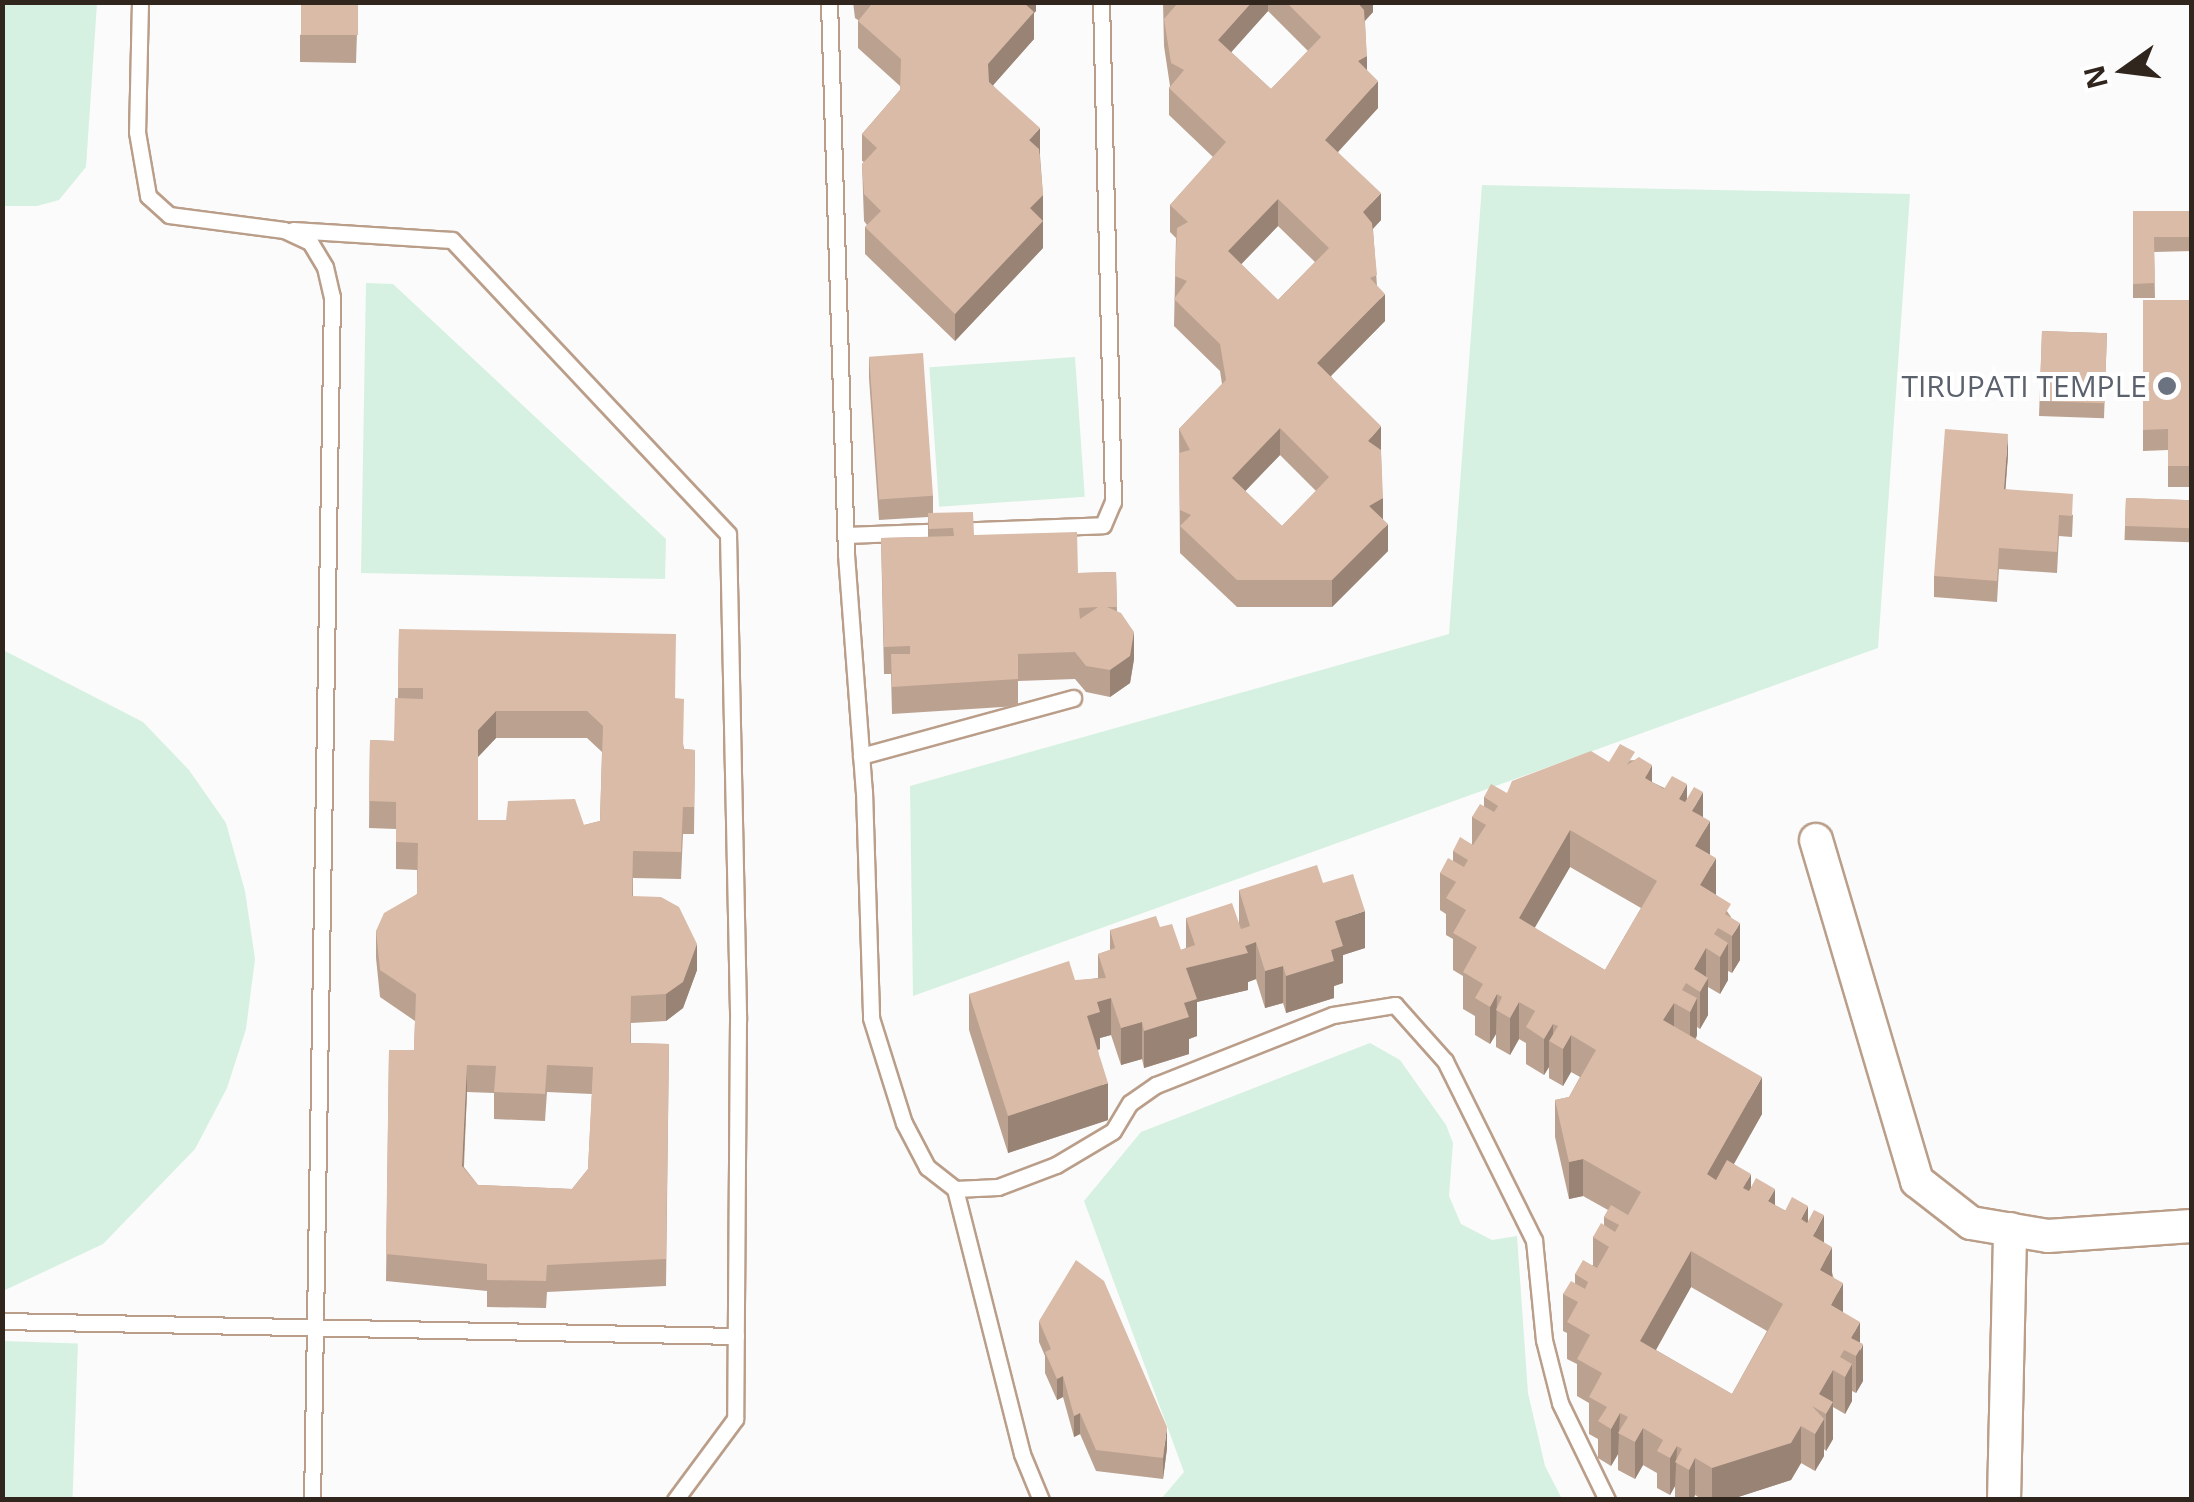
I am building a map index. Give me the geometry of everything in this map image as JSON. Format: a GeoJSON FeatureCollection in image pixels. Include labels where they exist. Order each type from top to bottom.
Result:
{"type":"FeatureCollection","features":[{"type":"Feature","properties":{"kind":"street"},"geometry":{"type":"LineString","coordinates":[[1816,840],[1917,1181],[1972,1223],[2048,1236],[2192,1226]]}},
{"type":"Feature","properties":{"kind":"street"},"geometry":{"type":"LineString","coordinates":[[2004,1500],[2010,1229]]}},
{"type":"Feature","properties":{"kind":"lane"},"geometry":{"type":"LineString","coordinates":[[140,2],[137,132],[148,196],[169,215],[198,222],[452,240],[728,534],[738,1020],[735,1418],[674,1500]]}},
{"type":"Feature","properties":{"kind":"lane"},"geometry":{"type":"LineString","coordinates":[[829,2],[846,534],[861,756],[871,1018],[904,1123],[927,1167],[955,1189],[1022,1454],[1041,1500]]}},
{"type":"Feature","properties":{"kind":"lane"},"geometry":{"type":"LineString","coordinates":[[846,534],[1103,525],[1113,502],[1100,2]]}},
{"type":"Feature","properties":{"kind":"lane"},"geometry":{"type":"LineString","coordinates":[[284,230],[310,242],[326,267],[332,297],[312,1500]]}},
{"type":"Feature","properties":{"kind":"lane"},"geometry":{"type":"LineString","coordinates":[[861,756],[1073,698]]}},
{"type":"Feature","properties":{"kind":"lane"},"geometry":{"type":"LineString","coordinates":[[955,1189],[998,1187],[1056,1165],[1113,1130],[1130,1103],[1156,1085],[1333,1015],[1395,1005],[1446,1061],[1534,1240],[1544,1340],[1560,1403],[1607,1500]]}},
{"type":"Feature","properties":{"kind":"lane"},"geometry":{"type":"LineString","coordinates":[[2,1321],[314,1332],[736,1336]]}},
{"type":"Feature","properties":{"kind":"green space"},"geometry":{"type":"Polygon","coordinates":[[[2,3],[97,3],[86,167],[59,200],[37,206],[3,206],[2,3]]]}},
{"type":"Feature","properties":{"kind":"green space"},"geometry":{"type":"Polygon","coordinates":[[[1482,185],[1910,194],[1878,648],[913,996],[910,786],[1449,634],[1482,185]]]}},
{"type":"Feature","properties":{"kind":"green space"},"geometry":{"type":"Polygon","coordinates":[[[366,283],[393,284],[666,539],[665,579],[361,573],[366,283]]]}},
{"type":"Feature","properties":{"kind":"green space"},"geometry":{"type":"Polygon","coordinates":[[[1075,357],[1085,497],[939,507],[929,367],[1075,357]]]}},
{"type":"Feature","properties":{"kind":"green space"},"geometry":{"type":"Polygon","coordinates":[[[3,650],[143,722],[189,770],[226,823],[245,891],[255,959],[246,1029],[227,1088],[195,1149],[103,1244],[3,1291],[3,650]]]}},
{"type":"Feature","properties":{"kind":"green space"},"geometry":{"type":"Polygon","coordinates":[[[1370,1043],[1400,1060],[1446,1125],[1453,1143],[1449,1196],[1461,1224],[1492,1240],[1517,1236],[1528,1393],[1545,1466],[1562,1499],[1161,1499],[1184,1472],[1084,1201],[1141,1132],[1370,1043]]]}},
{"type":"Feature","properties":{"kind":"green space"},"geometry":{"type":"Polygon","coordinates":[[[3,1341],[78,1344],[72,1500],[2,1499],[3,1341]]]}},
{"type":"Feature","properties":{"kind":"building"},"geometry":{"type":"Polygon","coordinates":[[[301,2],[358,2],[358,35],[301,35],[301,2]]]}},
{"type":"Feature","properties":{"kind":"building"},"geometry":{"type":"Polygon","coordinates":[[[868,2],[1023,2],[1034,12],[988,64],[989,82],[1040,128],[1029,140],[1039,149],[1043,195],[1030,208],[1043,221],[955,314],[865,227],[881,211],[864,194],[862,164],[877,148],[862,134],[900,90],[901,59],[858,21],[871,5],[868,2]]]}},
{"type":"Feature","properties":{"kind":"building"},"geometry":{"type":"Polygon","coordinates":[[[1173,2],[1252,2],[1218,40],[1271,89],[1321,37],[1286,2],[1357,2],[1364,10],[1367,56],[1358,61],[1378,81],[1325,140],[1381,193],[1363,212],[1372,223],[1377,275],[1370,278],[1385,294],[1317,363],[1381,426],[1368,441],[1381,450],[1383,498],[1369,506],[1388,524],[1332,580],[1237,580],[1180,526],[1191,515],[1180,510],[1179,453],[1190,450],[1179,429],[1226,380],[1220,344],[1174,299],[1187,281],[1175,276],[1177,228],[1188,222],[1170,205],[1226,142],[1169,88],[1184,70],[1171,63],[1164,19],[1176,5],[1173,2]],[[1278,199],[1228,251],[1278,300],[1329,248],[1278,199]],[[1280,428],[1232,478],[1282,526],[1329,477],[1280,428]]]}},
{"type":"Feature","properties":{"kind":"building"},"geometry":{"type":"Polygon","coordinates":[[[2133,211],[2192,211],[2192,237],[2154,237],[2155,283],[2133,284],[2133,211]]]}},
{"type":"Feature","properties":{"kind":"building","name":"TIRUPATI TEMPLE"},"geometry":{"type":"Polygon","coordinates":[[[2143,300],[2192,300],[2192,466],[2168,466],[2168,429],[2143,430],[2143,300]]]}},
{"type":"Feature","properties":{"kind":"building"},"geometry":{"type":"Polygon","coordinates":[[[2042,331],[2107,333],[2105,403],[2040,401],[2042,331]]]}},
{"type":"Feature","properties":{"kind":"building"},"geometry":{"type":"Polygon","coordinates":[[[923,353],[933,496],[879,499],[869,357],[923,353]]]}},
{"type":"Feature","properties":{"kind":"building"},"geometry":{"type":"Polygon","coordinates":[[[1945,429],[2008,434],[2004,489],[2073,494],[2072,516],[2059,515],[2057,552],[1999,548],[1997,581],[1934,576],[1945,429]]]}},
{"type":"Feature","properties":{"kind":"building"},"geometry":{"type":"Polygon","coordinates":[[[2126,498],[2192,500],[2191,528],[2125,526],[2126,498]]]}},
{"type":"Feature","properties":{"kind":"building"},"geometry":{"type":"Polygon","coordinates":[[[973,512],[974,535],[1077,532],[1078,573],[1116,572],[1117,607],[1107,607],[1121,613],[1134,632],[1130,656],[1110,670],[1086,666],[1075,652],[1018,654],[1018,679],[892,687],[891,654],[910,654],[910,646],[884,647],[881,538],[954,536],[953,528],[929,529],[928,513],[973,512]],[[1098,607],[1079,608],[1080,619],[1098,607]]]}},
{"type":"Feature","properties":{"kind":"building"},"geometry":{"type":"Polygon","coordinates":[[[399,629],[676,634],[675,698],[684,699],[683,749],[695,750],[694,807],[683,807],[681,852],[633,851],[632,896],[661,897],[679,907],[697,944],[683,982],[666,994],[631,996],[630,1043],[669,1044],[666,1259],[547,1265],[546,1281],[487,1280],[487,1264],[386,1254],[389,1050],[414,1050],[416,994],[380,970],[376,931],[384,913],[417,894],[418,843],[396,842],[396,802],[369,801],[370,740],[394,741],[395,698],[423,699],[423,688],[398,688],[399,629]],[[496,711],[478,730],[478,820],[506,820],[508,801],[575,799],[584,825],[600,821],[603,726],[587,711],[496,711]],[[467,1065],[462,1166],[478,1185],[572,1189],[588,1169],[593,1067],[547,1065],[545,1094],[494,1092],[496,1066],[467,1065]]]}},
{"type":"Feature","properties":{"kind":"building"},"geometry":{"type":"Polygon","coordinates":[[[1620,744],[1635,752],[1627,765],[1639,757],[1652,765],[1645,778],[1664,789],[1672,776],[1687,784],[1679,799],[1685,802],[1694,787],[1703,792],[1692,811],[1710,821],[1695,846],[1716,858],[1700,885],[1731,904],[1725,914],[1740,923],[1732,936],[1718,928],[1714,934],[1728,943],[1720,957],[1706,948],[1694,969],[1708,978],[1700,992],[1686,983],[1682,990],[1697,998],[1690,1012],[1674,1003],[1663,1020],[1762,1077],[1707,1174],[1716,1180],[1727,1160],[1751,1174],[1743,1188],[1749,1191],[1756,1178],[1775,1189],[1768,1201],[1785,1211],[1792,1197],[1808,1206],[1801,1219],[1807,1223],[1814,1210],[1824,1215],[1813,1236],[1832,1247],[1820,1270],[1843,1283],[1831,1305],[1860,1322],[1851,1338],[1863,1344],[1856,1356],[1844,1350],[1840,1357],[1852,1364],[1845,1377],[1833,1370],[1819,1394],[1833,1402],[1826,1414],[1812,1406],[1824,1419],[1815,1434],[1801,1426],[1791,1443],[1712,1468],[1695,1458],[1689,1470],[1675,1462],[1682,1449],[1677,1446],[1670,1458],[1657,1451],[1663,1440],[1643,1428],[1635,1442],[1618,1433],[1628,1417],[1620,1413],[1611,1429],[1598,1421],[1607,1407],[1589,1397],[1602,1373],[1577,1359],[1590,1335],[1567,1322],[1578,1302],[1563,1294],[1571,1281],[1585,1289],[1588,1282],[1575,1274],[1583,1260],[1597,1268],[1609,1247],[1593,1237],[1601,1223],[1615,1232],[1619,1225],[1604,1217],[1611,1205],[1628,1215],[1641,1192],[1583,1159],[1569,1162],[1555,1100],[1569,1097],[1596,1050],[1571,1035],[1563,1049],[1549,1041],[1558,1026],[1553,1024],[1544,1039],[1526,1027],[1535,1011],[1519,1002],[1510,1018],[1496,1010],[1502,997],[1497,994],[1490,1007],[1475,998],[1483,984],[1463,972],[1477,947],[1453,933],[1466,910],[1446,898],[1456,882],[1440,873],[1448,858],[1464,867],[1468,860],[1453,851],[1460,837],[1473,845],[1486,825],[1472,817],[1480,804],[1494,812],[1498,806],[1484,797],[1491,784],[1507,793],[1512,781],[1591,751],[1609,762],[1620,744]],[[1570,830],[1519,918],[1605,970],[1657,881],[1570,830]],[[1691,1251],[1640,1341],[1732,1394],[1783,1304],[1691,1251]]]}},
{"type":"Feature","properties":{"kind":"building"},"geometry":{"type":"Polygon","coordinates":[[[1317,865],[1323,883],[1353,874],[1365,911],[1335,921],[1343,946],[1331,950],[1334,961],[1286,976],[1283,966],[1265,971],[1256,942],[1245,946],[1248,953],[1186,968],[1197,999],[1184,1003],[1189,1017],[1144,1031],[1142,1022],[1121,1028],[1111,998],[1097,1002],[1100,1012],[1087,1016],[1108,1083],[1008,1116],[969,994],[1069,961],[1075,980],[1106,978],[1098,954],[1115,948],[1110,930],[1156,916],[1160,927],[1172,924],[1181,950],[1195,945],[1186,918],[1232,903],[1241,929],[1250,926],[1239,890],[1317,865]]]}},
{"type":"Feature","properties":{"kind":"building"},"geometry":{"type":"Polygon","coordinates":[[[1076,1260],[1104,1281],[1167,1427],[1163,1458],[1096,1450],[1080,1413],[1074,1416],[1063,1376],[1057,1379],[1045,1352],[1051,1349],[1039,1321],[1076,1260]]]}},
{"type":"Feature","properties":{"kind":"place","name":"TIRUPATI TEMPLE"},"geometry":{"type":"Point","coordinates":[2167,386]}}]}
